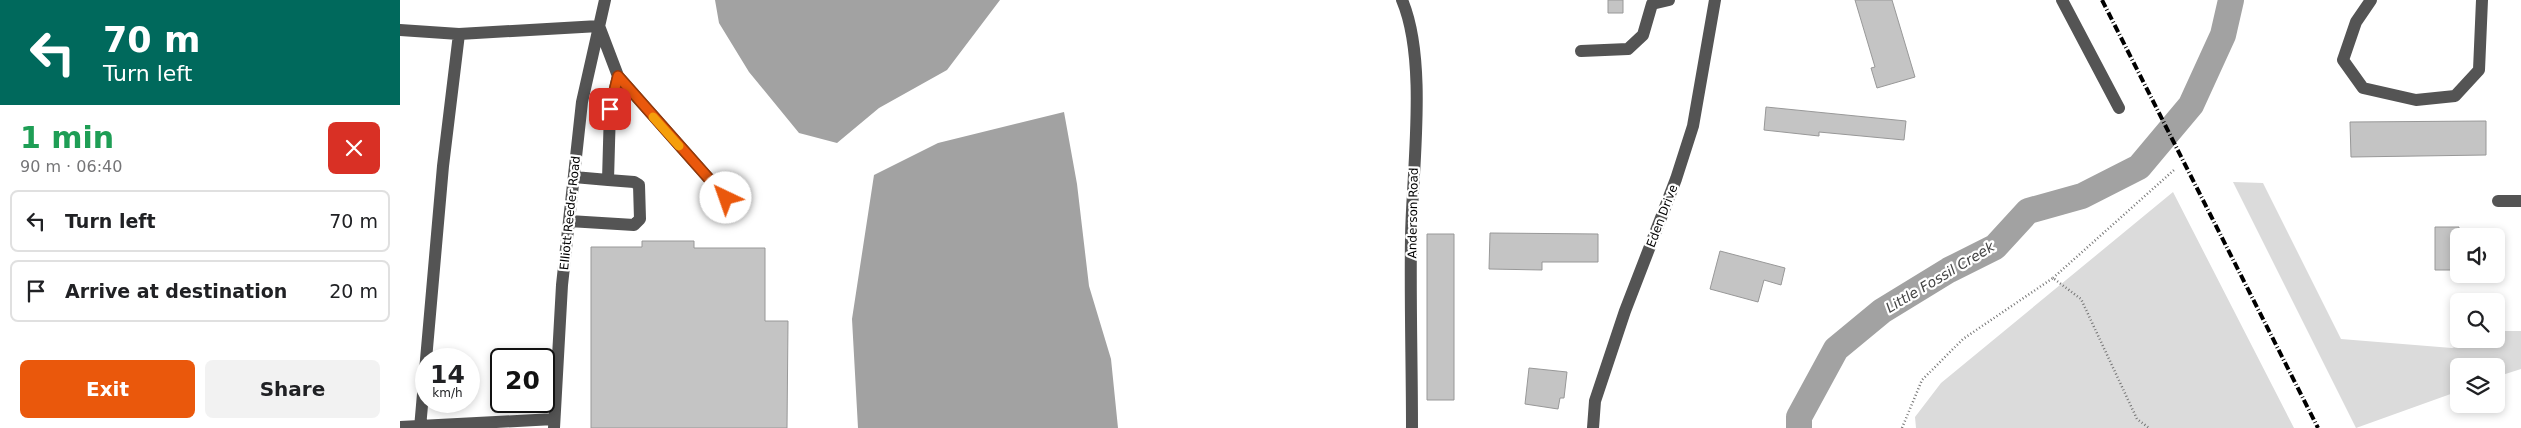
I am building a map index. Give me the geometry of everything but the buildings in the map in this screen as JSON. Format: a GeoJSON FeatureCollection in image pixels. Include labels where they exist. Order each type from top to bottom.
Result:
{"type":"FeatureCollection","features":[{"type":"Feature","properties":{"kind":"street","name":"Elliott Reeder Road"},"geometry":{"type":"LineString","coordinates":[[554,423],[562,285],[582,102],[605,0]]}},
{"type":"Feature","properties":{"kind":"street","name":"Anderson Road"},"geometry":{"type":"LineString","coordinates":[[1402,0],[1408,14],[1415,50],[1416,110],[1411,238],[1412,428]]}},
{"type":"Feature","properties":{"kind":"street"},"geometry":{"type":"LineString","coordinates":[[1581,52],[1628,49],[1643,35],[1652,4],[1669,0]]}},
{"type":"Feature","properties":{"kind":"street","name":"Eden Drive"},"geometry":{"type":"LineString","coordinates":[[1592,428],[1595,401],[1619,329],[1676,179],[1693,126],[1714,0]]}},
{"type":"Feature","properties":{"kind":"street"},"geometry":{"type":"LineString","coordinates":[[2062,0],[2119,108]]}},
{"type":"Feature","properties":{"kind":"street"},"geometry":{"type":"LineString","coordinates":[[2371,0],[2356,22],[2343,60],[2363,88],[2416,100],[2454,96],[2479,70],[2482,0]]}},
{"type":"Feature","properties":{"kind":"street"},"geometry":{"type":"LineString","coordinates":[[400,30],[459,34],[599,26],[618,76],[726,198]]}},
{"type":"Feature","properties":{"kind":"street"},"geometry":{"type":"LineString","coordinates":[[420,427],[443,166],[459,34]]}},
{"type":"Feature","properties":{"kind":"street"},"geometry":{"type":"LineString","coordinates":[[608,180],[610,109],[618,76]]}},
{"type":"Feature","properties":{"kind":"street"},"geometry":{"type":"LineString","coordinates":[[569,221],[634,225],[640,219],[639,185],[634,182],[574,177]]}},
{"type":"Feature","properties":{"kind":"street"},"geometry":{"type":"LineString","coordinates":[[2498,201],[2521,201]]}},
{"type":"Feature","properties":{"kind":"street"},"geometry":{"type":"LineString","coordinates":[[400,427],[554,423]]}},
{"type":"Feature","properties":{"kind":"path"},"geometry":{"type":"LineString","coordinates":[[1902,428],[1922,380],[1963,339],[2053,278],[2174,170]]}},
{"type":"Feature","properties":{"kind":"path"},"geometry":{"type":"LineString","coordinates":[[2053,278],[2081,300],[2137,419],[2149,428]]}},
{"type":"Feature","properties":{"kind":"shaded area"},"geometry":{"type":"Polygon","coordinates":[[[715,0],[1000,0],[947,70],[879,108],[837,143],[799,133],[749,72],[719,23],[715,0]]]}},
{"type":"Feature","properties":{"kind":"shaded area"},"geometry":{"type":"Polygon","coordinates":[[[1064,112],[1077,184],[1089,286],[1111,359],[1118,428],[858,428],[852,319],[874,175],[938,143],[1064,112]]]}},
{"type":"Feature","properties":{"kind":"shaded area"},"geometry":{"type":"Polygon","coordinates":[[[2233,182],[2263,183],[2341,339],[2450,348],[2505,348],[2505,331],[2521,331],[2521,369],[2505,374],[2505,358],[2450,358],[2450,394],[2356,428],[2233,182]]]}},
{"type":"Feature","properties":{"kind":"shaded area"},"geometry":{"type":"Polygon","coordinates":[[[2173,192],[2294,428],[1916,428],[1915,417],[1941,383],[2173,192]]]}},
{"type":"Feature","properties":{"kind":"waterway","name":"Little Fossil Creek"},"geometry":{"type":"LineString","coordinates":[[1799,428],[1799,417],[1836,349],[1882,311],[1949,270],[1995,247],[2028,211],[2082,196],[2139,167],[2191,105],[2223,35],[2231,0]]}},
{"type":"Feature","properties":{"kind":"railway"},"geometry":{"type":"LineString","coordinates":[[2102,0],[2318,428]]}},
{"type":"Feature","properties":{"kind":"slow traffic"},"geometry":{"type":"LineString","coordinates":[[653,117],[679,146]]}},
{"type":"Feature","properties":{"kind":"route"},"geometry":{"type":"LineString","coordinates":[[610,109],[618,76],[654,119],[726,198]]}}]}
